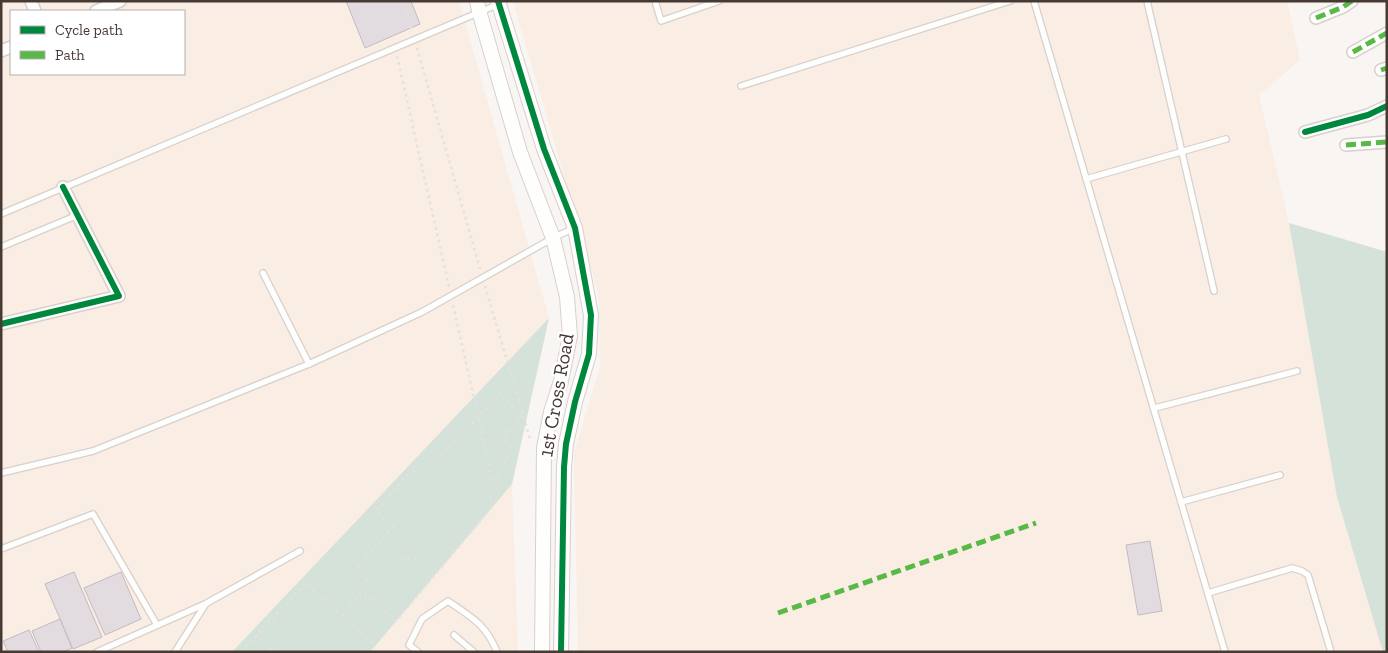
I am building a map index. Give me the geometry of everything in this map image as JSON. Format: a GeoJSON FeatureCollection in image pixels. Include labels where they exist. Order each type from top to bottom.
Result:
{"type":"FeatureCollection","features":[{"type":"Feature","properties":{"kind":"street"},"geometry":{"type":"LineString","coordinates":[[98,10],[120,1]]}},
{"type":"Feature","properties":{"kind":"street"},"geometry":{"type":"LineString","coordinates":[[1316,18],[1343,7],[1352,1]]}},
{"type":"Feature","properties":{"kind":"street"},"geometry":{"type":"LineString","coordinates":[[499,3],[544,149],[574,228],[591,315],[590,354],[575,402],[566,444],[561,652]]}},
{"type":"Feature","properties":{"kind":"street","name":"1st Cross Road"},"geometry":{"type":"LineString","coordinates":[[478,6],[520,152],[553,238],[567,297],[570,336],[561,382],[544,448],[542,652]]}},
{"type":"Feature","properties":{"kind":"street"},"geometry":{"type":"LineString","coordinates":[[1353,52],[1387,33]]}},
{"type":"Feature","properties":{"kind":"street"},"geometry":{"type":"LineString","coordinates":[[1305,132],[1368,115],[1387,106]]}},
{"type":"Feature","properties":{"kind":"street"},"geometry":{"type":"LineString","coordinates":[[1346,145],[1387,142]]}},
{"type":"Feature","properties":{"kind":"street"},"geometry":{"type":"LineString","coordinates":[[1,324],[118,296],[63,187]]}},
{"type":"Feature","properties":{"kind":"lane"},"geometry":{"type":"LineString","coordinates":[[655,1],[661,21],[719,1]]}},
{"type":"Feature","properties":{"kind":"lane"},"geometry":{"type":"LineString","coordinates":[[741,86],[1010,1]]}},
{"type":"Feature","properties":{"kind":"lane"},"geometry":{"type":"LineString","coordinates":[[1034,1],[1155,408],[1225,652]]}},
{"type":"Feature","properties":{"kind":"lane"},"geometry":{"type":"LineString","coordinates":[[1147,1],[1214,291]]}},
{"type":"Feature","properties":{"kind":"lane"},"geometry":{"type":"LineString","coordinates":[[1,214],[478,6],[499,3]]}},
{"type":"Feature","properties":{"kind":"lane"},"geometry":{"type":"LineString","coordinates":[[1086,179],[1226,139]]}},
{"type":"Feature","properties":{"kind":"lane"},"geometry":{"type":"LineString","coordinates":[[1,247],[78,215]]}},
{"type":"Feature","properties":{"kind":"lane"},"geometry":{"type":"LineString","coordinates":[[1,473],[93,451],[309,364],[422,312],[574,228]]}},
{"type":"Feature","properties":{"kind":"lane"},"geometry":{"type":"LineString","coordinates":[[263,273],[309,364]]}},
{"type":"Feature","properties":{"kind":"lane"},"geometry":{"type":"LineString","coordinates":[[1155,408],[1297,371]]}},
{"type":"Feature","properties":{"kind":"lane"},"geometry":{"type":"LineString","coordinates":[[1181,502],[1280,475]]}},
{"type":"Feature","properties":{"kind":"lane"},"geometry":{"type":"LineString","coordinates":[[1,549],[93,514],[157,625]]}},
{"type":"Feature","properties":{"kind":"lane"},"geometry":{"type":"LineString","coordinates":[[97,652],[205,604],[300,551]]}},
{"type":"Feature","properties":{"kind":"lane"},"geometry":{"type":"LineString","coordinates":[[1208,593],[1292,568],[1302,571],[1308,575],[1332,652]]}},
{"type":"Feature","properties":{"kind":"lane"},"geometry":{"type":"LineString","coordinates":[[418,652],[410,645],[422,619],[448,601],[481,624],[494,643],[497,652]]}},
{"type":"Feature","properties":{"kind":"lane"},"geometry":{"type":"LineString","coordinates":[[175,652],[205,604]]}},
{"type":"Feature","properties":{"kind":"lane"},"geometry":{"type":"LineString","coordinates":[[454,635],[474,652]]}},
{"type":"Feature","properties":{"kind":"path"},"geometry":{"type":"LineString","coordinates":[[384,1],[393,40]]}},
{"type":"Feature","properties":{"kind":"path"},"geometry":{"type":"LineString","coordinates":[[403,1],[414,39]]}},
{"type":"Feature","properties":{"kind":"path"},"geometry":{"type":"LineString","coordinates":[[417,48],[482,275]]}},
{"type":"Feature","properties":{"kind":"path"},"geometry":{"type":"LineString","coordinates":[[395,50],[450,291]]}},
{"type":"Feature","properties":{"kind":"path"},"geometry":{"type":"LineString","coordinates":[[485,284],[532,445]]}},
{"type":"Feature","properties":{"kind":"path"},"geometry":{"type":"LineString","coordinates":[[452,300],[493,484]]}},
{"type":"Feature","properties":{"kind":"path"},"geometry":{"type":"LineString","coordinates":[[342,615],[362,592],[370,584],[356,570],[393,526],[376,511],[404,478],[447,450],[501,393],[522,417],[503,439],[512,448],[493,484],[485,494],[496,502],[396,621],[362,592]]}},
{"type":"Feature","properties":{"kind":"path"},"geometry":{"type":"LineString","coordinates":[[452,522],[468,536]]}},
{"type":"Feature","properties":{"kind":"path"},"geometry":{"type":"LineString","coordinates":[[401,559],[448,560]]}},
{"type":"Feature","properties":{"kind":"path"},"geometry":{"type":"LineString","coordinates":[[241,652],[306,583],[372,642],[363,652]]}},
{"type":"Feature","properties":{"kind":"path"},"geometry":{"type":"LineString","coordinates":[[256,635],[274,652]]}},
{"type":"Feature","properties":{"kind":"shaded area"},"geometry":{"type":"Polygon","coordinates":[[[1,1],[459,1],[549,318],[512,484],[518,652],[1,652],[1,1]]]}},
{"type":"Feature","properties":{"kind":"shaded area"},"geometry":{"type":"Polygon","coordinates":[[[513,1],[1287,1],[1300,60],[1259,95],[1289,223],[1387,252],[1387,652],[578,652],[574,453],[600,367],[599,296],[513,1]]]}},
{"type":"Feature","properties":{"kind":"shaded area"},"geometry":{"type":"Polygon","coordinates":[[[1289,223],[1387,252],[1387,652],[1383,652],[1337,497],[1289,223]]]}},
{"type":"Feature","properties":{"kind":"shaded area"},"geometry":{"type":"Polygon","coordinates":[[[549,318],[512,484],[370,652],[232,652],[549,318]]]}},
{"type":"Feature","properties":{"kind":"building"},"geometry":{"type":"Polygon","coordinates":[[[346,1],[411,1],[420,24],[365,48],[346,1]]]}},
{"type":"Feature","properties":{"kind":"building"},"geometry":{"type":"Polygon","coordinates":[[[1150,541],[1162,611],[1138,615],[1126,545],[1150,541]]]}},
{"type":"Feature","properties":{"kind":"building"},"geometry":{"type":"Polygon","coordinates":[[[74,572],[102,637],[73,649],[45,584],[74,572]]]}},
{"type":"Feature","properties":{"kind":"building"},"geometry":{"type":"Polygon","coordinates":[[[121,572],[141,619],[105,635],[84,588],[121,572]]]}},
{"type":"Feature","properties":{"kind":"building"},"geometry":{"type":"Polygon","coordinates":[[[60,619],[72,648],[63,652],[41,652],[32,631],[60,619]]]}},
{"type":"Feature","properties":{"kind":"building"},"geometry":{"type":"Polygon","coordinates":[[[29,630],[39,652],[8,652],[3,641],[29,630]]]}},
{"type":"Feature","properties":{"kind":"marked path"},"geometry":{"type":"LineString","coordinates":[[1316,18],[1343,7],[1352,1]]}},
{"type":"Feature","properties":{"kind":"marked path"},"geometry":{"type":"LineString","coordinates":[[1353,52],[1387,33]]}},
{"type":"Feature","properties":{"kind":"marked path"},"geometry":{"type":"LineString","coordinates":[[1381,70],[1387,68]]}},
{"type":"Feature","properties":{"kind":"marked path"},"geometry":{"type":"LineString","coordinates":[[1346,145],[1387,142]]}},
{"type":"Feature","properties":{"kind":"marked path"},"geometry":{"type":"LineString","coordinates":[[778,613],[1036,523]]}},
{"type":"Feature","properties":{"kind":"cycle path"},"geometry":{"type":"LineString","coordinates":[[498,1],[544,149],[575,228],[591,315],[589,354],[575,402],[566,444],[561,652]]}},
{"type":"Feature","properties":{"kind":"cycle path"},"geometry":{"type":"LineString","coordinates":[[1305,132],[1368,115],[1387,106]]}},
{"type":"Feature","properties":{"kind":"cycle path"},"geometry":{"type":"LineString","coordinates":[[1,324],[119,296],[63,187]]}}]}
